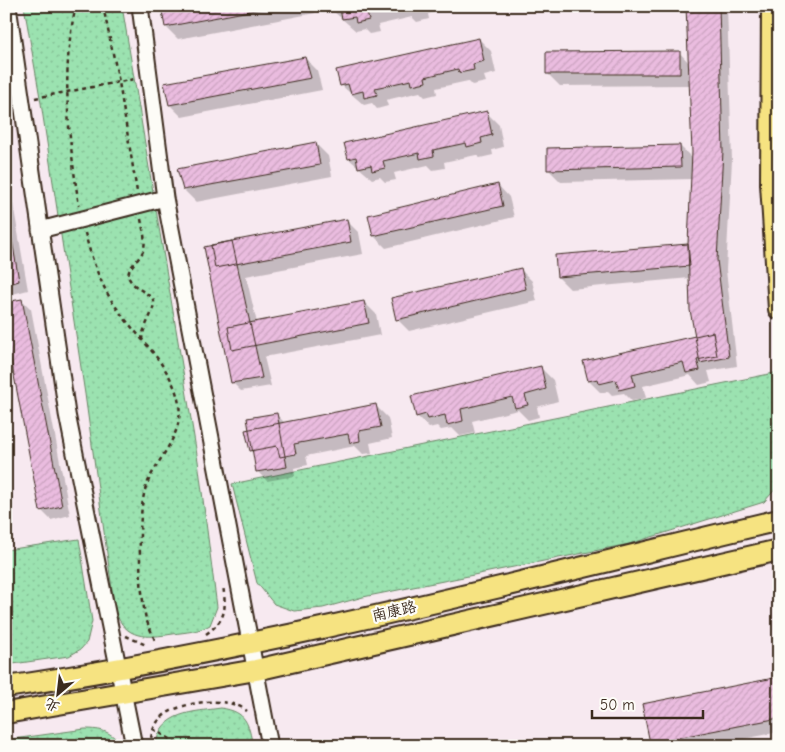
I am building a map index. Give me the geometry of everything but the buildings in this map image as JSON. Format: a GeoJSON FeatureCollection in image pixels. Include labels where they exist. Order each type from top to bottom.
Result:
{"type":"FeatureCollection","features":[{"type":"Feature","properties":{"kind":"main road"},"geometry":{"type":"LineString","coordinates":[[772,6],[771,184],[779,309]]}},
{"type":"Feature","properties":{"kind":"main road","name":"南康路"},"geometry":{"type":"LineString","coordinates":[[6,687],[117,670],[347,622],[779,520]]}},
{"type":"Feature","properties":{"kind":"main road","name":"南康路"},"geometry":{"type":"LineString","coordinates":[[6,713],[256,670],[779,550]]}},
{"type":"Feature","properties":{"kind":"street"},"geometry":{"type":"LineString","coordinates":[[8,6],[68,414],[117,670],[134,746]]}},
{"type":"Feature","properties":{"kind":"street"},"geometry":{"type":"LineString","coordinates":[[140,6],[165,198],[270,746]]}},
{"type":"Feature","properties":{"kind":"street"},"geometry":{"type":"LineString","coordinates":[[40,230],[165,198]]}},
{"type":"Feature","properties":{"kind":"path"},"geometry":{"type":"LineString","coordinates":[[76,6],[67,55],[67,92],[80,212]]}},
{"type":"Feature","properties":{"kind":"path"},"geometry":{"type":"LineString","coordinates":[[103,6],[119,82],[137,196]]}},
{"type":"Feature","properties":{"kind":"path"},"geometry":{"type":"LineString","coordinates":[[35,98],[141,78]]}},
{"type":"Feature","properties":{"kind":"path"},"geometry":{"type":"LineString","coordinates":[[34,89],[37,107]]}},
{"type":"Feature","properties":{"kind":"path"},"geometry":{"type":"LineString","coordinates":[[140,215],[145,240],[144,248],[141,255],[131,266],[128,276],[134,286],[145,292],[154,301],[154,307],[142,333],[142,341]]}},
{"type":"Feature","properties":{"kind":"path"},"geometry":{"type":"LineString","coordinates":[[83,227],[98,271],[116,308],[164,368],[176,388],[180,406],[180,421],[173,439],[150,478],[142,510],[142,593],[147,620],[156,644]]}},
{"type":"Feature","properties":{"kind":"path"},"geometry":{"type":"LineString","coordinates":[[204,634],[218,625],[224,612],[222,577]]}},
{"type":"Feature","properties":{"kind":"path"},"geometry":{"type":"LineString","coordinates":[[122,633],[146,645],[162,643]]}},
{"type":"Feature","properties":{"kind":"path"},"geometry":{"type":"LineString","coordinates":[[151,746],[153,729],[159,719],[173,710],[200,703],[225,701],[237,704],[247,710],[251,719]]}},
{"type":"Feature","properties":{"kind":"path"},"geometry":{"type":"LineString","coordinates":[[153,729],[182,746]]}},
{"type":"Feature","properties":{"kind":"green space"},"geometry":{"type":"Polygon","coordinates":[[[24,6],[122,6],[198,461],[217,607],[210,625],[196,630],[154,636],[138,635],[125,627],[115,611],[85,394],[41,103],[24,6]]]}},
{"type":"Feature","properties":{"kind":"green space"},"geometry":{"type":"Polygon","coordinates":[[[779,372],[779,485],[764,502],[629,544],[363,597],[323,608],[294,611],[274,604],[257,583],[232,484],[779,372]]]}},
{"type":"Feature","properties":{"kind":"green space"},"geometry":{"type":"Polygon","coordinates":[[[79,539],[92,621],[87,642],[81,649],[69,656],[6,665],[6,550],[79,539]]]}},
{"type":"Feature","properties":{"kind":"green space"},"geometry":{"type":"Polygon","coordinates":[[[221,708],[236,712],[245,720],[250,731],[253,746],[156,746],[159,734],[171,720],[180,715],[221,708]]]}},
{"type":"Feature","properties":{"kind":"green space"},"geometry":{"type":"Polygon","coordinates":[[[85,729],[106,732],[114,737],[121,746],[6,746],[6,740],[85,729]]]}}]}
